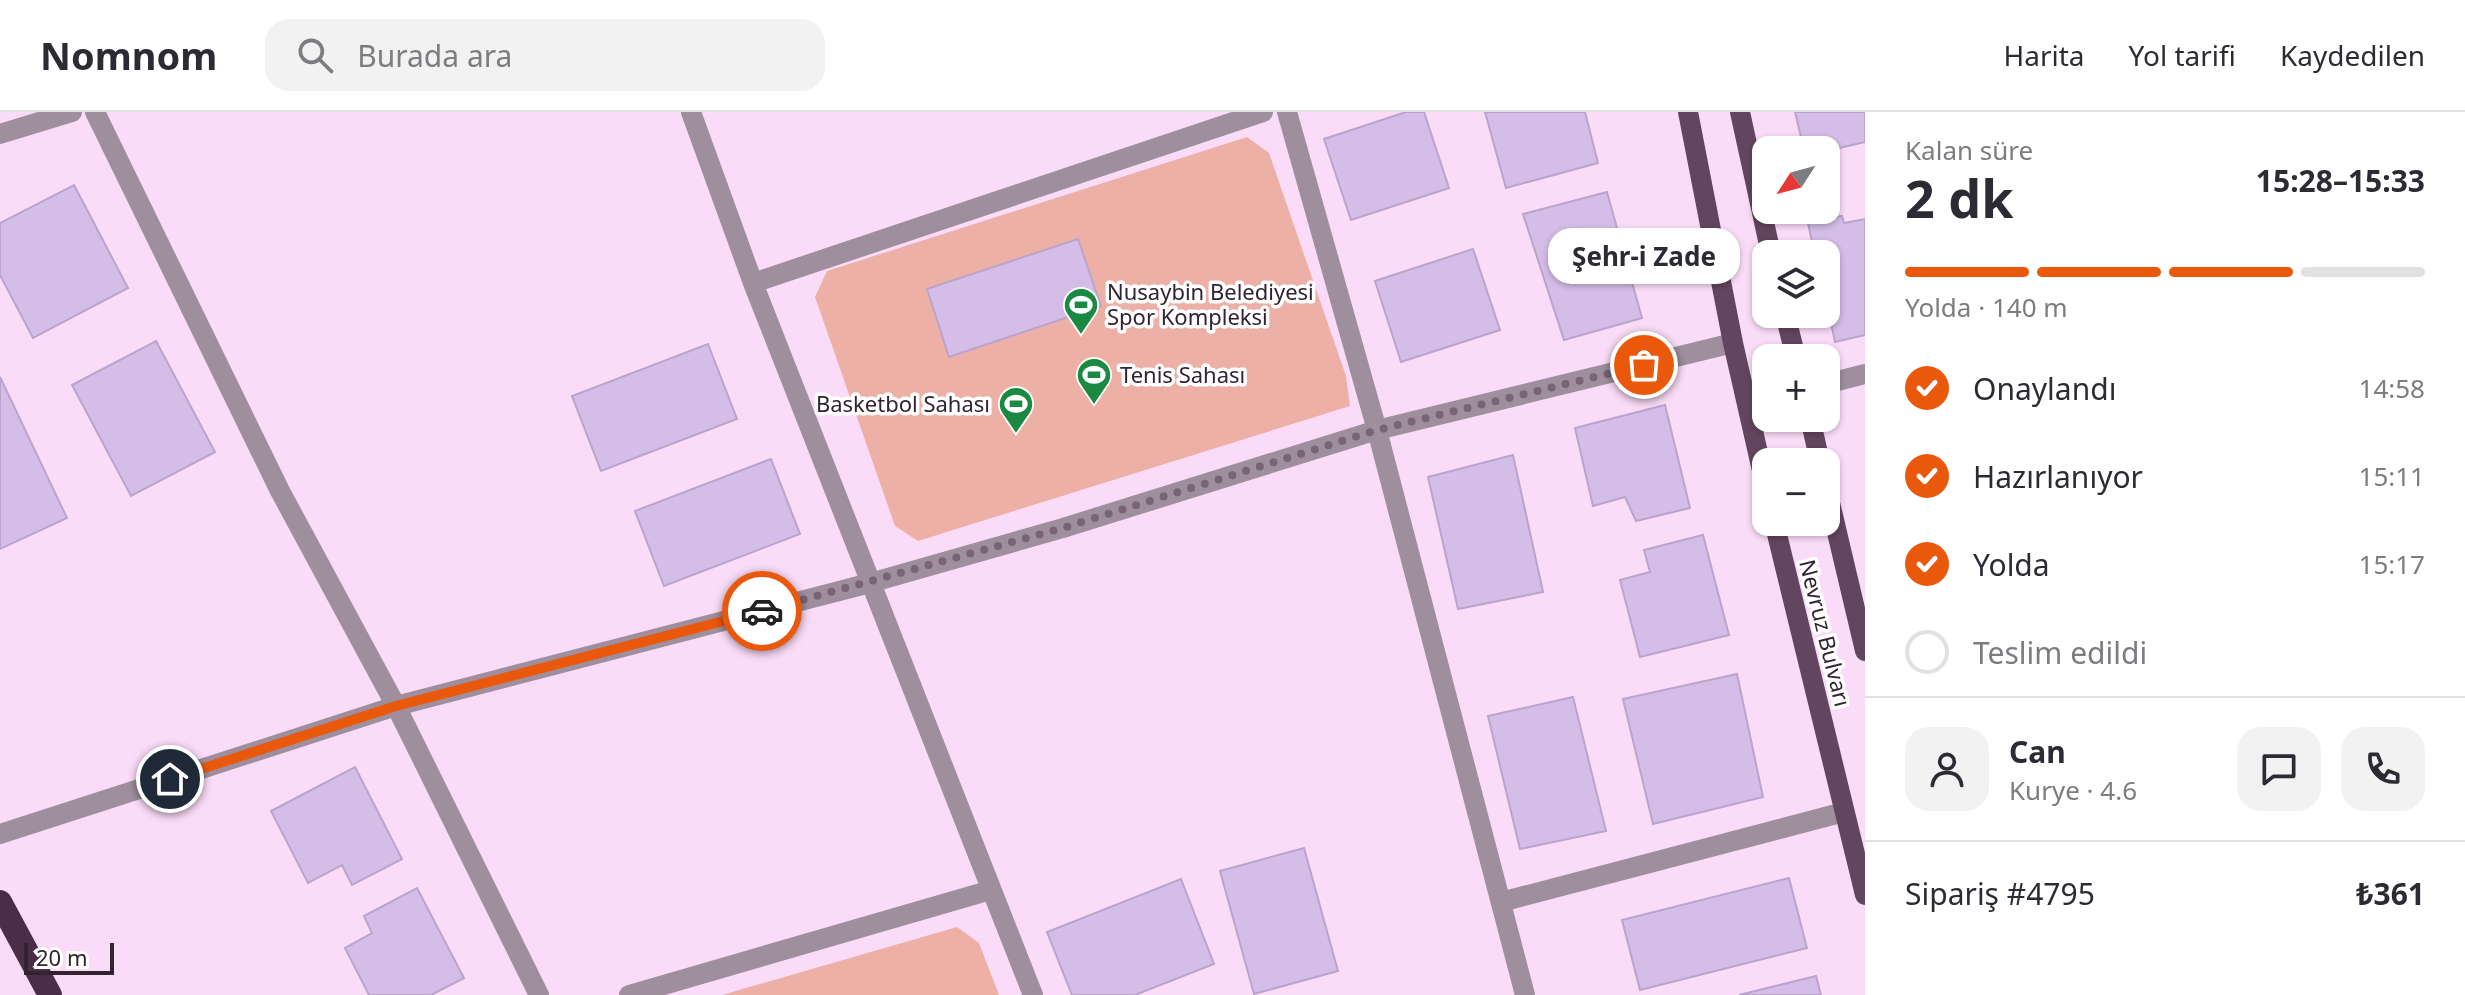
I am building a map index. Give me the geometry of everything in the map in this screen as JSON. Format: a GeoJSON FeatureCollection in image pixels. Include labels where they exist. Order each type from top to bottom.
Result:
{"type":"FeatureCollection","features":[{"type":"Feature","properties":{"kind":"highway"},"geometry":{"type":"LineString","coordinates":[[0,902],[50,995]]}},
{"type":"Feature","properties":{"kind":"main road"},"geometry":{"type":"LineString","coordinates":[[1688,112],[1757,448]]}},
{"type":"Feature","properties":{"kind":"main road"},"geometry":{"type":"LineString","coordinates":[[1740,112],[1768,240]]}},
{"type":"Feature","properties":{"kind":"main road","name":"Nevruz Bulvarı"},"geometry":{"type":"LineString","coordinates":[[1777,536],[1865,895]]}},
{"type":"Feature","properties":{"kind":"main road","name":"Nevruz Bulvarı"},"geometry":{"type":"LineString","coordinates":[[1838,536],[1865,651]]}},
{"type":"Feature","properties":{"kind":"street"},"geometry":{"type":"LineString","coordinates":[[0,134],[72,112]]}},
{"type":"Feature","properties":{"kind":"street"},"geometry":{"type":"LineString","coordinates":[[95,112],[280,491],[396,706],[539,995]]}},
{"type":"Feature","properties":{"kind":"street"},"geometry":{"type":"LineString","coordinates":[[691,112],[753,283],[1033,995]]}},
{"type":"Feature","properties":{"kind":"street"},"geometry":{"type":"LineString","coordinates":[[753,283],[1263,112]]}},
{"type":"Feature","properties":{"kind":"street"},"geometry":{"type":"LineString","coordinates":[[1287,112],[1377,430],[1525,995]]}},
{"type":"Feature","properties":{"kind":"street"},"geometry":{"type":"LineString","coordinates":[[0,834],[396,706],[870,583],[1063,528],[1377,430],[1733,343]]}},
{"type":"Feature","properties":{"kind":"street"},"geometry":{"type":"LineString","coordinates":[[1840,380],[1865,374]]}},
{"type":"Feature","properties":{"kind":"street"},"geometry":{"type":"LineString","coordinates":[[1501,902],[1844,812]]}},
{"type":"Feature","properties":{"kind":"street"},"geometry":{"type":"LineString","coordinates":[[629,995],[991,890]]}},
{"type":"Feature","properties":{"kind":"shaded area","name":"Nusaybin Belediyesi Spor Kompleksi"},"geometry":{"type":"Polygon","coordinates":[[[1247,137],[1269,153],[1346,376],[1350,406],[918,541],[895,526],[815,297],[827,271],[1247,137]]]}},
{"type":"Feature","properties":{"kind":"shaded area"},"geometry":{"type":"Polygon","coordinates":[[[957,927],[979,943],[999,995],[722,995],[957,927]]]}},
{"type":"Feature","properties":{"kind":"building"},"geometry":{"type":"Polygon","coordinates":[[[1406,112],[1424,112],[1449,188],[1351,220],[1324,139],[1406,112]]]}},
{"type":"Feature","properties":{"kind":"building"},"geometry":{"type":"Polygon","coordinates":[[[1485,112],[1585,112],[1598,163],[1506,188],[1485,112]]]}},
{"type":"Feature","properties":{"kind":"building"},"geometry":{"type":"Polygon","coordinates":[[[1795,112],[1865,112],[1865,142],[1840,148],[1840,136],[1801,136],[1795,112]]]}},
{"type":"Feature","properties":{"kind":"building"},"geometry":{"type":"Polygon","coordinates":[[[74,185],[128,288],[33,338],[0,275],[0,223],[74,185]]]}},
{"type":"Feature","properties":{"kind":"building"},"geometry":{"type":"Polygon","coordinates":[[[1607,192],[1642,318],[1564,340],[1523,214],[1607,192]]]}},
{"type":"Feature","properties":{"kind":"building"},"geometry":{"type":"Polygon","coordinates":[[[1840,216],[1844,223],[1865,219],[1865,335],[1835,342],[1832,328],[1840,328],[1840,240],[1812,240],[1808,224],[1840,224],[1840,216]]]}},
{"type":"Feature","properties":{"kind":"building"},"geometry":{"type":"Polygon","coordinates":[[[1078,239],[1101,306],[949,357],[927,289],[1078,239]]]}},
{"type":"Feature","properties":{"kind":"building"},"geometry":{"type":"Polygon","coordinates":[[[1473,249],[1500,330],[1401,362],[1375,281],[1473,249]]]}},
{"type":"Feature","properties":{"kind":"building"},"geometry":{"type":"Polygon","coordinates":[[[156,341],[215,452],[131,496],[72,385],[156,341]]]}},
{"type":"Feature","properties":{"kind":"building"},"geometry":{"type":"Polygon","coordinates":[[[708,344],[737,419],[601,471],[572,396],[708,344]]]}},
{"type":"Feature","properties":{"kind":"building"},"geometry":{"type":"Polygon","coordinates":[[[0,377],[67,518],[0,549],[0,377]]]}},
{"type":"Feature","properties":{"kind":"building"},"geometry":{"type":"Polygon","coordinates":[[[1665,405],[1690,508],[1636,521],[1625,497],[1593,506],[1575,428],[1665,405]]]}},
{"type":"Feature","properties":{"kind":"building"},"geometry":{"type":"Polygon","coordinates":[[[1513,455],[1543,592],[1458,609],[1428,477],[1513,455]]]}},
{"type":"Feature","properties":{"kind":"building"},"geometry":{"type":"Polygon","coordinates":[[[771,459],[800,534],[664,586],[635,511],[771,459]]]}},
{"type":"Feature","properties":{"kind":"building"},"geometry":{"type":"Polygon","coordinates":[[[1703,535],[1729,635],[1640,657],[1620,580],[1650,572],[1644,550],[1703,535]]]}},
{"type":"Feature","properties":{"kind":"building"},"geometry":{"type":"Polygon","coordinates":[[[1737,674],[1763,797],[1653,824],[1623,699],[1737,674]]]}},
{"type":"Feature","properties":{"kind":"building"},"geometry":{"type":"Polygon","coordinates":[[[1573,697],[1606,831],[1520,849],[1488,716],[1573,697]]]}},
{"type":"Feature","properties":{"kind":"building"},"geometry":{"type":"Polygon","coordinates":[[[355,767],[402,859],[352,885],[342,865],[308,883],[271,811],[355,767]]]}},
{"type":"Feature","properties":{"kind":"building"},"geometry":{"type":"Polygon","coordinates":[[[1304,848],[1338,971],[1254,994],[1220,871],[1304,848]]]}},
{"type":"Feature","properties":{"kind":"building"},"geometry":{"type":"Polygon","coordinates":[[[1789,878],[1807,948],[1640,990],[1622,920],[1789,878]]]}},
{"type":"Feature","properties":{"kind":"building"},"geometry":{"type":"Polygon","coordinates":[[[1181,879],[1214,964],[1135,995],[1072,995],[1047,932],[1181,879]]]}},
{"type":"Feature","properties":{"kind":"building"},"geometry":{"type":"Polygon","coordinates":[[[417,888],[464,978],[431,995],[369,995],[345,948],[372,933],[364,916],[417,888]]]}},
{"type":"Feature","properties":{"kind":"building"},"geometry":{"type":"Polygon","coordinates":[[[1816,976],[1821,995],[1739,995],[1816,976]]]}},
{"type":"Feature","properties":{"kind":"way so far"},"geometry":{"type":"LineString","coordinates":[[762,611],[1063,528],[1377,430],[1644,365]]}},
{"type":"Feature","properties":{"kind":"place","name":"Nusaybin Belediyesi Spor Kompleksi"},"geometry":{"type":"Point","coordinates":[1081,336]}},
{"type":"Feature","properties":{"kind":"place","name":"Şehr-i Zade"},"geometry":{"type":"Point","coordinates":[1644,365]}},
{"type":"Feature","properties":{"kind":"place","name":"Tenis Sahası"},"geometry":{"type":"Point","coordinates":[1094,406]}},
{"type":"Feature","properties":{"kind":"place","name":"Basketbol Sahası"},"geometry":{"type":"Point","coordinates":[1016,435]}},
{"type":"Feature","properties":{"kind":"route"},"geometry":{"type":"LineString","coordinates":[[170,779],[396,706],[762,611]]}}]}
